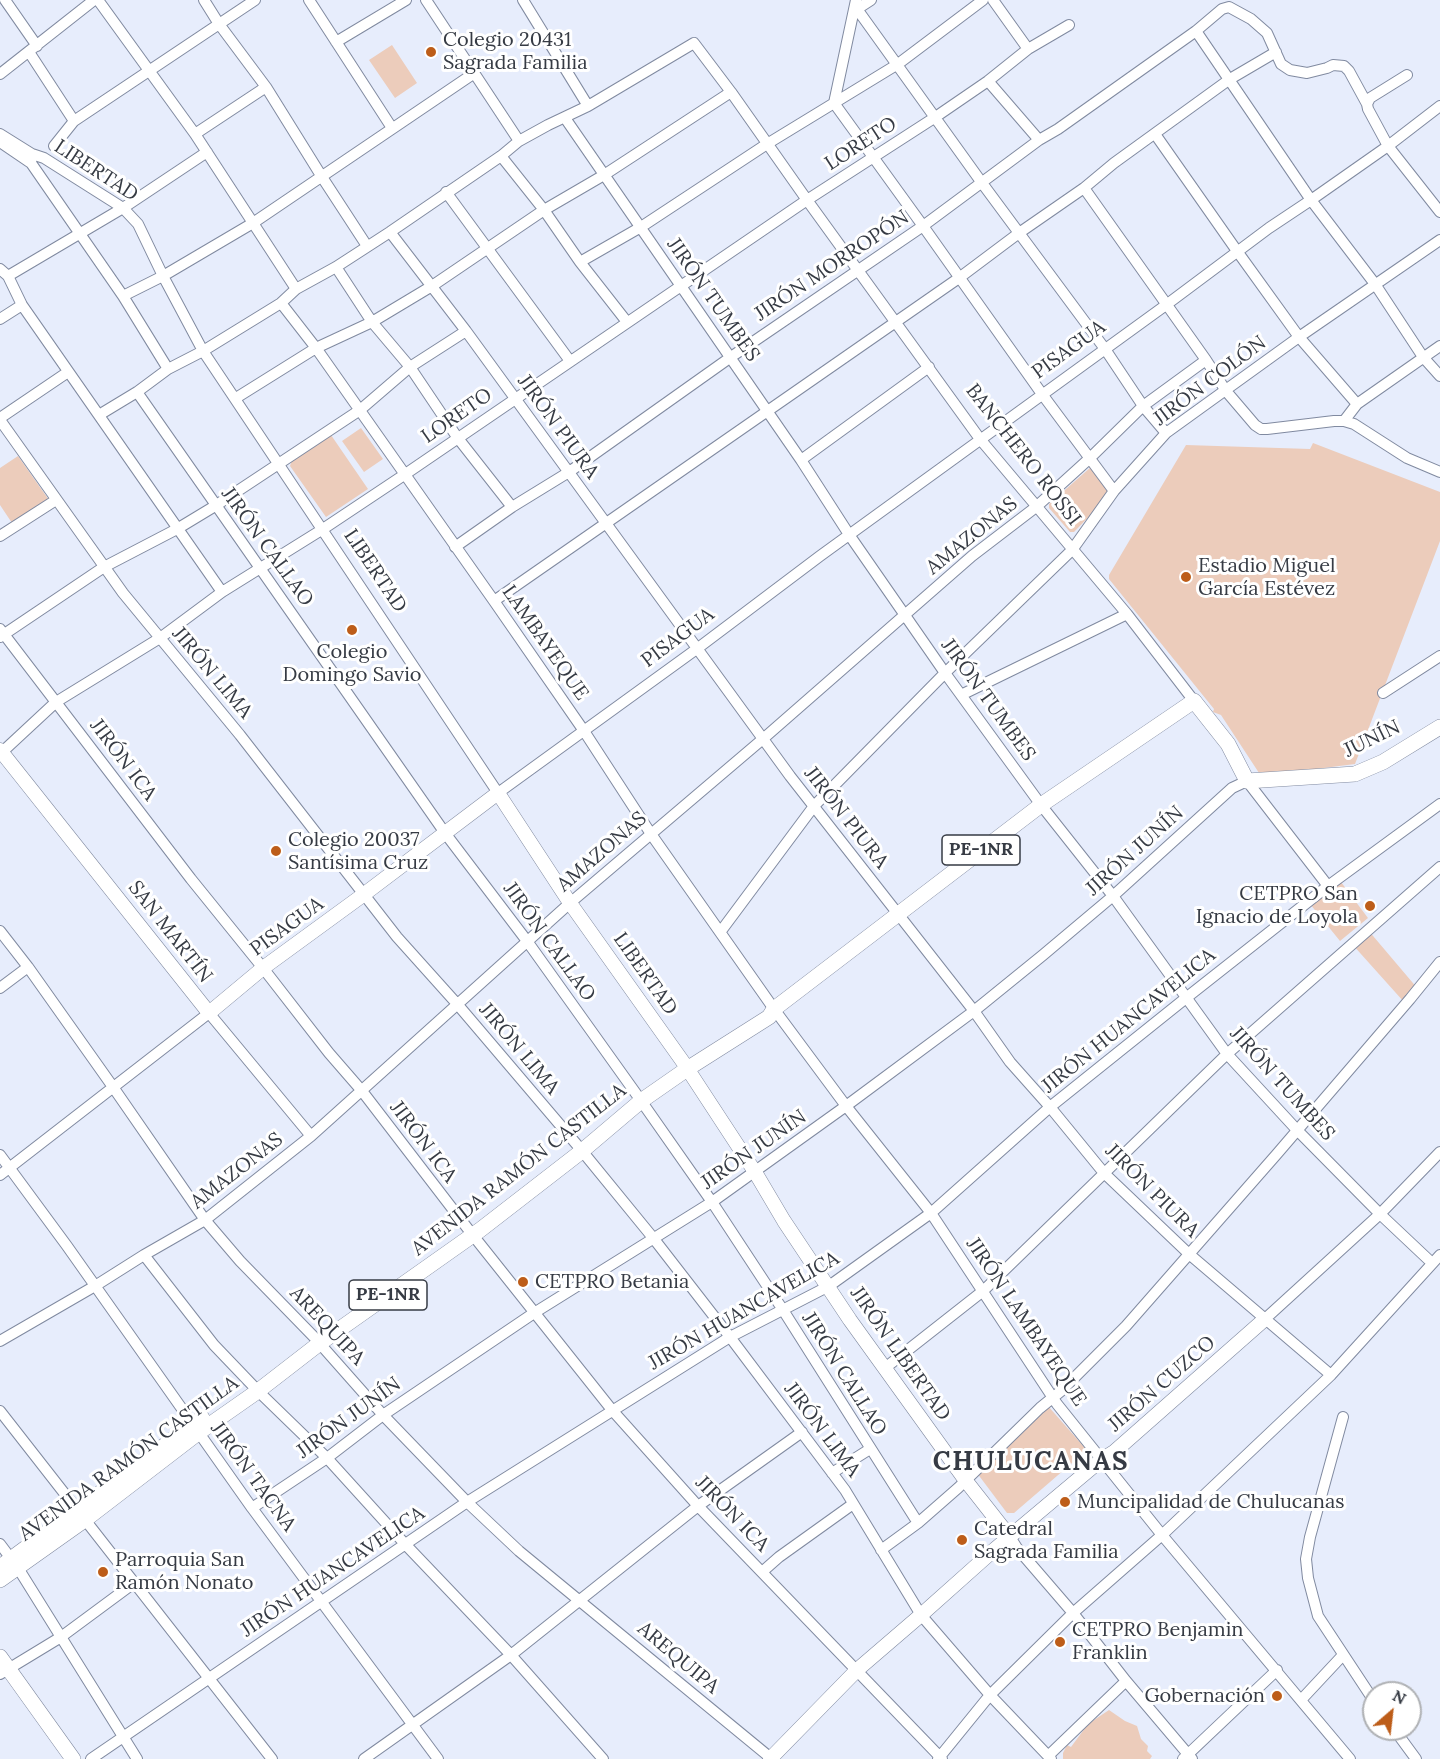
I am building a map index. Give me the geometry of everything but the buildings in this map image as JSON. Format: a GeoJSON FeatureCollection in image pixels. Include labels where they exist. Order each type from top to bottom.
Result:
{"type":"FeatureCollection","features":[{"type":"Feature","properties":{"kind":"main road","name":"BANCHERO ROSSI"},"geometry":{"type":"LineString","coordinates":[[1194,700],[1228,744],[1247,782]]}},
{"type":"Feature","properties":{"kind":"main road","name":"AVENIDA RAMÓN CASTILLA"},"geometry":{"type":"LineString","coordinates":[[0,1580],[10,1565],[81,1515],[195,1428],[470,1232],[580,1149],[639,1098],[766,1010],[774,1009],[1041,805],[1194,700]]}},
{"type":"Feature","properties":{"kind":"main road","name":"JUNÍN"},"geometry":{"type":"LineString","coordinates":[[1247,782],[1355,774],[1383,762],[1440,727]]}},
{"type":"Feature","properties":{"kind":"main road"},"geometry":{"type":"LineString","coordinates":[[3,1666],[73,1759]]}},
{"type":"Feature","properties":{"kind":"street"},"geometry":{"type":"LineString","coordinates":[[0,74],[96,0],[150,70],[195,134],[296,289]]}},
{"type":"Feature","properties":{"kind":"street"},"geometry":{"type":"LineString","coordinates":[[204,0],[266,87],[367,246]]}},
{"type":"Feature","properties":{"kind":"street"},"geometry":{"type":"LineString","coordinates":[[54,146],[74,121],[255,0]]}},
{"type":"Feature","properties":{"kind":"street"},"geometry":{"type":"LineString","coordinates":[[309,0],[392,128]]}},
{"type":"Feature","properties":{"kind":"street"},"geometry":{"type":"LineString","coordinates":[[336,42],[406,0]]}},
{"type":"Feature","properties":{"kind":"street"},"geometry":{"type":"LineString","coordinates":[[426,0],[519,141]]}},
{"type":"Feature","properties":{"kind":"street"},"geometry":{"type":"LineString","coordinates":[[99,415],[137,392],[168,369],[203,351],[281,303],[296,289],[336,267],[390,232],[501,156],[519,141],[548,124],[588,106],[523,0]]}},
{"type":"Feature","properties":{"kind":"street"},"geometry":{"type":"LineString","coordinates":[[856,7],[871,0]]}},
{"type":"Feature","properties":{"kind":"street"},"geometry":{"type":"LineString","coordinates":[[580,262],[641,227],[767,144],[897,64],[983,0]]}},
{"type":"Feature","properties":{"kind":"street"},"geometry":{"type":"LineString","coordinates":[[993,0],[1028,49]]}},
{"type":"Feature","properties":{"kind":"street"},"geometry":{"type":"LineString","coordinates":[[4,2],[74,121]]}},
{"type":"Feature","properties":{"kind":"street"},"geometry":{"type":"LineString","coordinates":[[856,7],[934,118],[1105,349],[1143,406],[1166,433]]}},
{"type":"Feature","properties":{"kind":"street"},"geometry":{"type":"LineString","coordinates":[[856,7],[834,103],[1114,491]]}},
{"type":"Feature","properties":{"kind":"street","name":"JIRÓN MORROPÓN"},"geometry":{"type":"LineString","coordinates":[[455,547],[512,507],[569,472],[731,357],[923,226],[1039,140],[1196,31],[1222,9],[1229,7],[1251,19],[1267,33],[1276,52]]}},
{"type":"Feature","properties":{"kind":"street","name":"LORETO"},"geometry":{"type":"LineString","coordinates":[[1,752],[56,702],[160,638],[222,592],[404,475],[807,200],[934,118],[988,81],[1028,49],[1069,25]]}},
{"type":"Feature","properties":{"kind":"street"},"geometry":{"type":"LineString","coordinates":[[1196,31],[1269,135],[1311,200],[1376,284],[1423,357],[1440,376]]}},
{"type":"Feature","properties":{"kind":"street","name":"BANCHERO ROSSI"},"geometry":{"type":"LineString","coordinates":[[588,106],[694,43],[980,439],[1127,615],[1194,700]]}},
{"type":"Feature","properties":{"kind":"street"},"geometry":{"type":"LineString","coordinates":[[494,601],[959,278],[1230,79],[1276,52],[1281,64],[1290,70],[1307,73],[1333,65],[1344,66],[1349,71],[1388,146],[1440,212]]}},
{"type":"Feature","properties":{"kind":"street"},"geometry":{"type":"LineString","coordinates":[[123,296],[163,276],[253,224],[473,74]]}},
{"type":"Feature","properties":{"kind":"street"},"geometry":{"type":"LineString","coordinates":[[1367,104],[1370,98],[1407,75]]}},
{"type":"Feature","properties":{"kind":"street"},"geometry":{"type":"LineString","coordinates":[[988,81],[1039,140]]}},
{"type":"Feature","properties":{"kind":"street"},"geometry":{"type":"LineString","coordinates":[[195,134],[266,87]]}},
{"type":"Feature","properties":{"kind":"street"},"geometry":{"type":"LineString","coordinates":[[236,398],[316,348],[372,322],[432,286],[544,210],[731,92]]}},
{"type":"Feature","properties":{"kind":"street","name":"PISAGUA"},"geometry":{"type":"LineString","coordinates":[[0,1175],[209,1013],[263,968],[498,793],[1237,251],[1388,146],[1440,106]]}},
{"type":"Feature","properties":{"kind":"street","name":"JIRÓN TUMBES"},"geometry":{"type":"LineString","coordinates":[[565,118],[731,357],[850,536],[945,673],[1041,805],[1113,896],[1227,1054],[1297,1130],[1431,1263]]}},
{"type":"Feature","properties":{"kind":"street","name":"LIBERTAD"},"geometry":{"type":"LineString","coordinates":[[0,134],[32,159],[44,158],[123,208],[138,224],[203,351],[570,903],[685,1065]]}},
{"type":"Feature","properties":{"kind":"street"},"geometry":{"type":"LineString","coordinates":[[1155,134],[1299,338],[1357,404]]}},
{"type":"Feature","properties":{"kind":"street"},"geometry":{"type":"LineString","coordinates":[[0,142],[32,159],[79,234],[123,296],[168,369]]}},
{"type":"Feature","properties":{"kind":"street"},"geometry":{"type":"LineString","coordinates":[[207,152],[123,208],[4,273],[22,305],[222,592]]}},
{"type":"Feature","properties":{"kind":"street"},"geometry":{"type":"LineString","coordinates":[[501,156],[627,322]]}},
{"type":"Feature","properties":{"kind":"street"},"geometry":{"type":"LineString","coordinates":[[1084,188],[1226,391],[1255,425],[1261,429],[1267,429],[1344,421],[1363,428],[1398,453],[1440,472]]}},
{"type":"Feature","properties":{"kind":"street"},"geometry":{"type":"LineString","coordinates":[[446,192],[570,361]]}},
{"type":"Feature","properties":{"kind":"street","name":"JIRÓN PIURA"},"geometry":{"type":"LineString","coordinates":[[390,232],[466,331],[813,806],[974,1011],[1010,1062],[1104,1173],[1189,1254],[1331,1375]]}},
{"type":"Feature","properties":{"kind":"street","name":"JIRÓN COLÓN"},"geometry":{"type":"LineString","coordinates":[[721,931],[813,806],[1072,550],[1114,491],[1166,433],[1440,240]]}},
{"type":"Feature","properties":{"kind":"street"},"geometry":{"type":"LineString","coordinates":[[336,267],[372,322],[410,367],[457,437],[512,507]]}},
{"type":"Feature","properties":{"kind":"street","name":"LAMBAYEQUE"},"geometry":{"type":"LineString","coordinates":[[281,303],[316,348],[494,601],[584,731],[651,834],[774,1009]]}},
{"type":"Feature","properties":{"kind":"street"},"geometry":{"type":"LineString","coordinates":[[0,319],[22,305]]}},
{"type":"Feature","properties":{"kind":"street"},"geometry":{"type":"LineString","coordinates":[[1,633],[104,567],[177,529],[215,506],[360,410],[410,367],[466,331]]}},
{"type":"Feature","properties":{"kind":"street"},"geometry":{"type":"LineString","coordinates":[[1344,421],[1357,404],[1440,346]]}},
{"type":"Feature","properties":{"kind":"street","name":"AMAZONAS"},"geometry":{"type":"LineString","coordinates":[[0,1341],[206,1220],[311,1136],[527,940],[764,738],[972,556],[1036,507],[1143,406],[1206,360]]}},
{"type":"Feature","properties":{"kind":"street"},"geometry":{"type":"LineString","coordinates":[[801,460],[929,367]]}},
{"type":"Feature","properties":{"kind":"street"},"geometry":{"type":"LineString","coordinates":[[0,419],[68,372]]}},
{"type":"Feature","properties":{"kind":"street","name":"JIRÓN CALLAO"},"geometry":{"type":"LineString","coordinates":[[137,392],[445,833],[527,940],[712,1202],[918,1523]]}},
{"type":"Feature","properties":{"kind":"street","name":"JIRÓN LIMA"},"geometry":{"type":"LineString","coordinates":[[0,419],[123,593],[240,735],[363,895],[580,1149],[730,1337],[832,1473],[921,1615],[990,1695],[1050,1757]]}},
{"type":"Feature","properties":{"kind":"street"},"geometry":{"type":"LineString","coordinates":[[0,535],[56,500]]}},
{"type":"Feature","properties":{"kind":"street"},"geometry":{"type":"LineString","coordinates":[[962,696],[1127,615]]}},
{"type":"Feature","properties":{"kind":"street","name":"JIRÓN ICA"},"geometry":{"type":"LineString","coordinates":[[1,633],[191,879],[329,1053],[362,1091],[470,1232],[612,1410],[698,1506],[940,1758]]}},
{"type":"Feature","properties":{"kind":"street"},"geometry":{"type":"LineString","coordinates":[[1383,693],[1440,657]]}},
{"type":"Feature","properties":{"kind":"street","name":"SAN MARTÍN"},"geometry":{"type":"LineString","coordinates":[[1,752],[209,1013],[311,1136]]}},
{"type":"Feature","properties":{"kind":"street","name":"BANCHERO ROSSI"},"geometry":{"type":"LineString","coordinates":[[1247,782],[1328,886]]}},
{"type":"Feature","properties":{"kind":"street","name":"JIRÓN JUNÍN"},"geometry":{"type":"LineString","coordinates":[[252,1508],[327,1458],[383,1415],[534,1313],[712,1202],[846,1106],[974,1011],[1113,896],[1232,788],[1247,782]]}},
{"type":"Feature","properties":{"kind":"street","name":"JIRÓN HUANCAVELICA"},"geometry":{"type":"LineString","coordinates":[[91,1759],[467,1502],[730,1337],[829,1286],[931,1213],[1050,1107],[1328,886],[1440,804]]}},
{"type":"Feature","properties":{"kind":"street"},"geometry":{"type":"LineString","coordinates":[[885,1368],[983,1292],[1227,1054],[1440,867]]}},
{"type":"Feature","properties":{"kind":"street","name":"AREQUIPA"},"geometry":{"type":"LineString","coordinates":[[0,931],[28,967],[206,1220],[383,1415],[467,1502],[519,1551],[771,1759]]}},
{"type":"Feature","properties":{"kind":"street"},"geometry":{"type":"LineString","coordinates":[[881,1550],[918,1523],[966,1481],[1126,1326],[1440,962]]}},
{"type":"Feature","properties":{"kind":"street"},"geometry":{"type":"LineString","coordinates":[[0,988],[28,967]]}},
{"type":"Feature","properties":{"kind":"street","name":"JIRÓN LAMBAYEQUE"},"geometry":{"type":"LineString","coordinates":[[774,1009],[846,1106],[931,1213],[1052,1398],[1162,1535],[1350,1759]]}},
{"type":"Feature","properties":{"kind":"street","name":"JIRÓN LIBERTAD"},"geometry":{"type":"LineString","coordinates":[[685,1065],[850,1320],[966,1481],[1017,1548],[1073,1613],[1187,1757]]}},
{"type":"Feature","properties":{"kind":"street","name":"JIRÓN CUZCO"},"geometry":{"type":"LineString","coordinates":[[771,1759],[857,1670],[1010,1537],[1101,1460],[1114,1452],[1265,1319],[1380,1214],[1440,1152]]}},
{"type":"Feature","properties":{"kind":"street","name":"JIRÓN TACNA"},"geometry":{"type":"LineString","coordinates":[[0,1155],[252,1508],[438,1759]]}},
{"type":"Feature","properties":{"kind":"street"},"geometry":{"type":"LineString","coordinates":[[144,1255],[214,1345],[327,1458],[511,1655],[603,1759]]}},
{"type":"Feature","properties":{"kind":"street"},"geometry":{"type":"LineString","coordinates":[[940,1758],[990,1695],[1073,1613],[1162,1535],[1331,1375],[1440,1255]]}},
{"type":"Feature","properties":{"kind":"street"},"geometry":{"type":"LineString","coordinates":[[0,1411],[272,1759]]}},
{"type":"Feature","properties":{"kind":"street"},"geometry":{"type":"LineString","coordinates":[[1343,1417],[1306,1559],[1310,1592],[1318,1617],[1362,1684]]}},
{"type":"Feature","properties":{"kind":"street"},"geometry":{"type":"LineString","coordinates":[[364,1759],[511,1655],[698,1506],[802,1432]]}},
{"type":"Feature","properties":{"kind":"street"},"geometry":{"type":"LineString","coordinates":[[832,1473],[870,1449]]}},
{"type":"Feature","properties":{"kind":"street"},"geometry":{"type":"LineString","coordinates":[[762,1572],[853,1504]]}},
{"type":"Feature","properties":{"kind":"street"},"geometry":{"type":"LineString","coordinates":[[0,1544],[10,1565],[61,1637],[137,1759]]}},
{"type":"Feature","properties":{"kind":"street"},"geometry":{"type":"LineString","coordinates":[[3,1666],[61,1637],[134,1582]]}},
{"type":"Feature","properties":{"kind":"street"},"geometry":{"type":"LineString","coordinates":[[1301,1700],[1342,1655]]}},
{"type":"Feature","properties":{"kind":"street"},"geometry":{"type":"LineString","coordinates":[[1187,1757],[1276,1670]]}},
{"type":"Feature","properties":{"kind":"street"},"geometry":{"type":"LineString","coordinates":[[1050,1757],[1126,1681]]}},
{"type":"Feature","properties":{"kind":"street"},"geometry":{"type":"LineString","coordinates":[[1403,1741],[1416,1759]]}},
{"type":"Feature","properties":{"kind":"shaded area"},"geometry":{"type":"Polygon","coordinates":[[[392,45],[417,83],[395,98],[369,60],[392,45]]]}},
{"type":"Feature","properties":{"kind":"shaded area"},"geometry":{"type":"Polygon","coordinates":[[[361,428],[383,459],[364,472],[342,441],[361,428]]]}},
{"type":"Feature","properties":{"kind":"shaded area"},"geometry":{"type":"Polygon","coordinates":[[[331,435],[368,489],[326,517],[290,466],[292,460],[331,435]]]}},
{"type":"Feature","properties":{"kind":"shaded area"},"geometry":{"type":"Polygon","coordinates":[[[1313,443],[1440,492],[1440,541],[1355,764],[1261,776],[1221,715],[1213,712],[1214,709],[1109,579],[1109,575],[1186,445],[1310,449],[1313,443]]]}},
{"type":"Feature","properties":{"kind":"shaded area"},"geometry":{"type":"Polygon","coordinates":[[[18,456],[49,500],[12,523],[0,505],[0,468],[18,456]]]}},
{"type":"Feature","properties":{"kind":"shaded area"},"geometry":{"type":"Polygon","coordinates":[[[1091,467],[1111,494],[1074,532],[1070,532],[1049,508],[1049,504],[1091,467]]]}},
{"type":"Feature","properties":{"kind":"shaded area"},"geometry":{"type":"Polygon","coordinates":[[[1341,882],[1368,918],[1340,941],[1310,904],[1341,882]]]}},
{"type":"Feature","properties":{"kind":"shaded area"},"geometry":{"type":"Polygon","coordinates":[[[1368,930],[1418,989],[1404,1002],[1352,944],[1368,930]]]}},
{"type":"Feature","properties":{"kind":"shaded area"},"geometry":{"type":"Polygon","coordinates":[[[1048,1406],[1086,1451],[1014,1513],[1007,1513],[977,1473],[1048,1406]]]}},
{"type":"Feature","properties":{"kind":"shaded area"},"geometry":{"type":"Polygon","coordinates":[[[1109,1710],[1137,1726],[1141,1739],[1148,1746],[1147,1751],[1152,1756],[1150,1759],[1063,1759],[1067,1745],[1071,1747],[1088,1724],[1109,1710]]]}},
{"type":"Feature","properties":{"kind":"place","name":"Colegio 20431 Sagrada Familia"},"geometry":{"type":"Point","coordinates":[431,52]}},
{"type":"Feature","properties":{"kind":"place","name":"Estadio Miguel García Estévez"},"geometry":{"type":"Point","coordinates":[1186,577]}},
{"type":"Feature","properties":{"kind":"place","name":"Colegio Domingo Savio"},"geometry":{"type":"Point","coordinates":[352,630]}},
{"type":"Feature","properties":{"kind":"place","name":"Colegio 20037 Santísima Cruz"},"geometry":{"type":"Point","coordinates":[276,851]}},
{"type":"Feature","properties":{"kind":"place","name":"CETPRO San Ignacio de Loyola"},"geometry":{"type":"Point","coordinates":[1370,906]}},
{"type":"Feature","properties":{"kind":"place","name":"CETPRO Betania"},"geometry":{"type":"Point","coordinates":[523,1282]}},
{"type":"Feature","properties":{"kind":"place","name":"Muncipalidad de Chulucanas"},"geometry":{"type":"Point","coordinates":[1065,1502]}},
{"type":"Feature","properties":{"kind":"place","name":"Catedral Sagrada Familia"},"geometry":{"type":"Point","coordinates":[962,1540]}},
{"type":"Feature","properties":{"kind":"place","name":"Parroquia San Ramón Nonato"},"geometry":{"type":"Point","coordinates":[103,1572]}},
{"type":"Feature","properties":{"kind":"place","name":"CETPRO Benjamin Franklin"},"geometry":{"type":"Point","coordinates":[1060,1642]}},
{"type":"Feature","properties":{"kind":"place","name":"Gobernación"},"geometry":{"type":"Point","coordinates":[1277,1696]}},
{"type":"Feature","properties":{"kind":"district","name":"CHULUCANAS"},"geometry":{"type":"Point","coordinates":[1031,1463]}}]}
